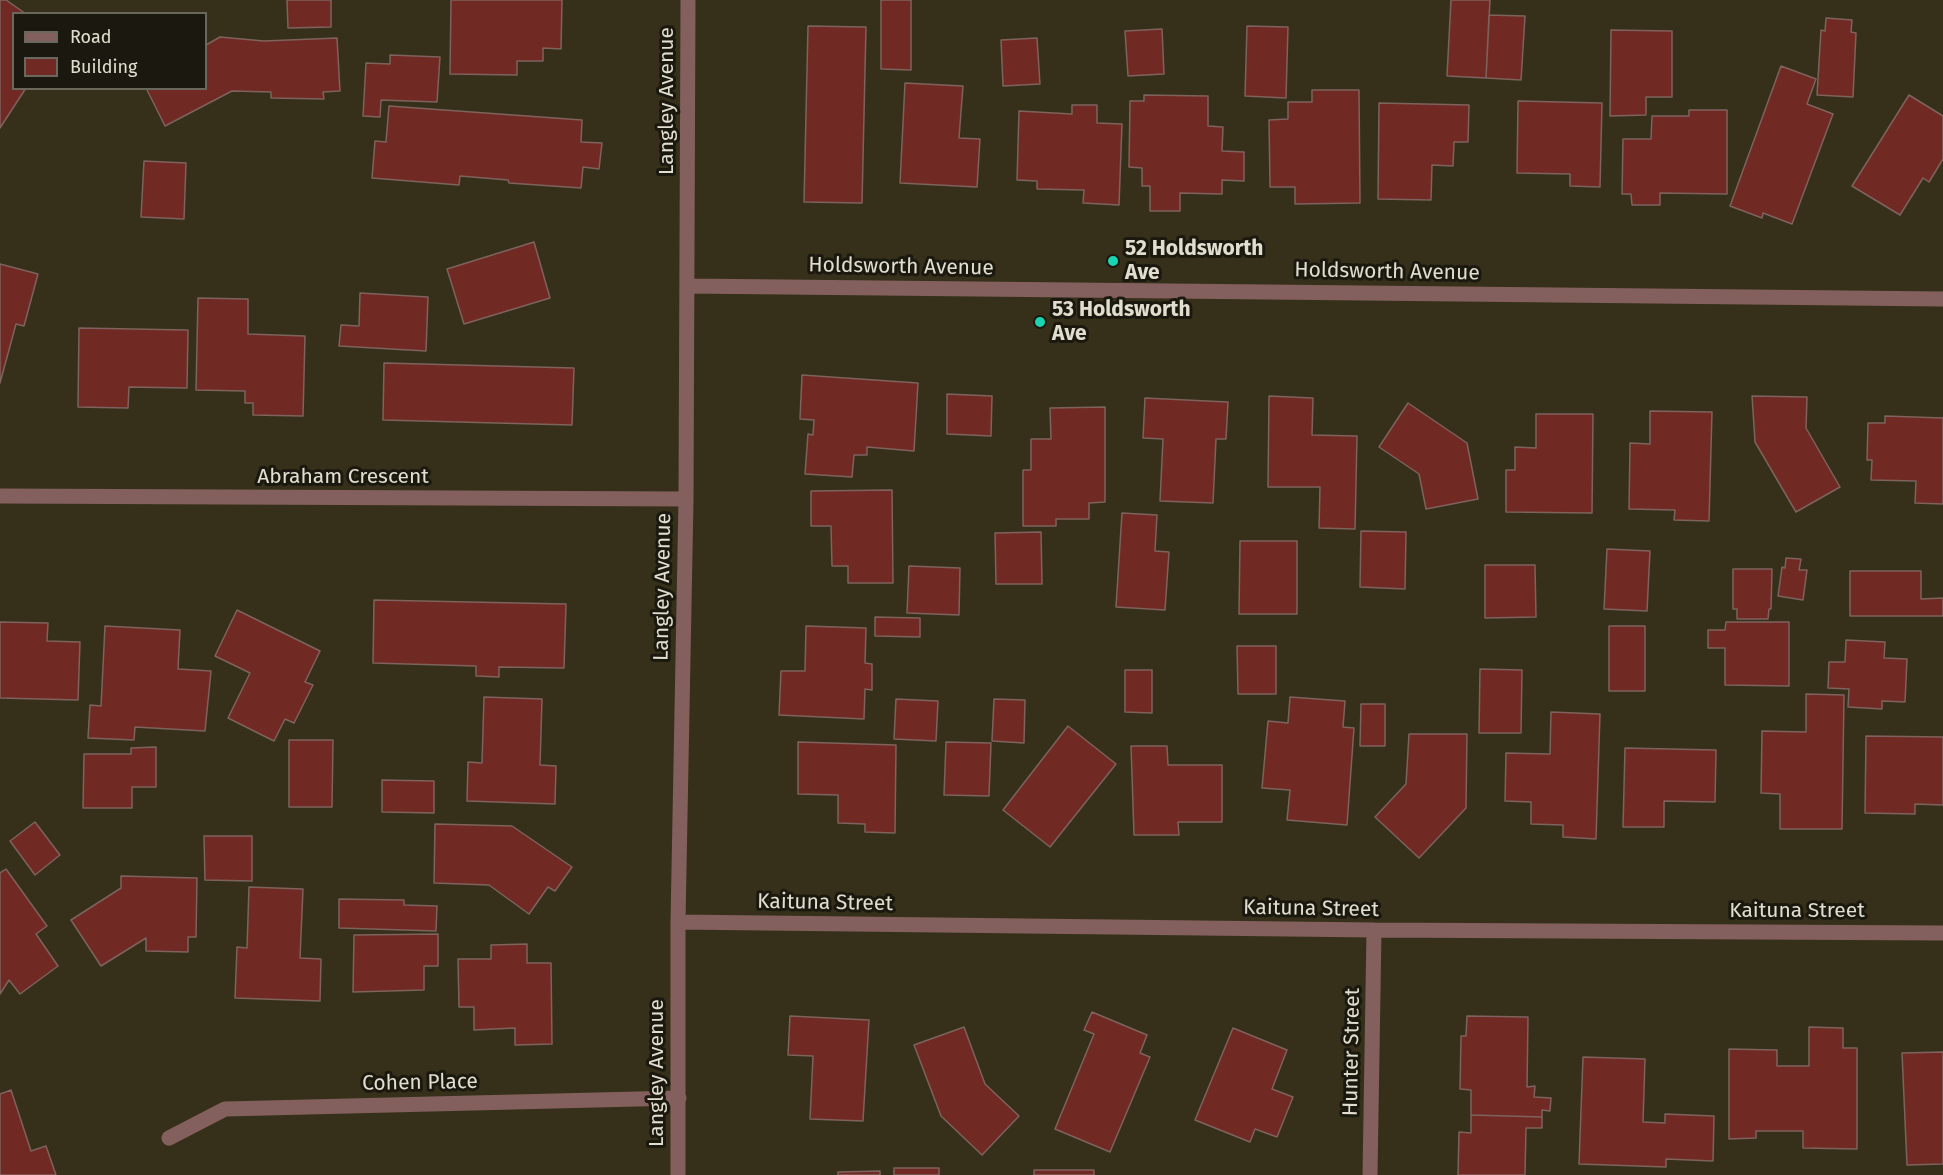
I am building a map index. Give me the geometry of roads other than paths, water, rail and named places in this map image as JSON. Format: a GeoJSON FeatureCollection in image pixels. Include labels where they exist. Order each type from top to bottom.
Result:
{"type":"FeatureCollection","features":[{"type":"Feature","properties":{"kind":"street","name":"Langley Avenue"},"geometry":{"type":"LineString","coordinates":[[678,1175],[678,922],[686,499],[688,0]]}},
{"type":"Feature","properties":{"kind":"street","name":"Holdsworth Avenue"},"geometry":{"type":"LineString","coordinates":[[687,286],[1943,299]]}},
{"type":"Feature","properties":{"kind":"street","name":"Abraham Crescent"},"geometry":{"type":"LineString","coordinates":[[0,496],[686,499]]}},
{"type":"Feature","properties":{"kind":"street","name":"Kaituna Street"},"geometry":{"type":"LineString","coordinates":[[678,922],[1374,930],[1943,933]]}},
{"type":"Feature","properties":{"kind":"street","name":"Hunter Street"},"geometry":{"type":"LineString","coordinates":[[1370,1175],[1374,930]]}},
{"type":"Feature","properties":{"kind":"street","name":"Cohen Place"},"geometry":{"type":"LineString","coordinates":[[169,1138],[225,1109],[679,1098]]}},
{"type":"Feature","properties":{"kind":"place","name":"52 Holdsworth Ave"},"geometry":{"type":"Point","coordinates":[1113,261]}},
{"type":"Feature","properties":{"kind":"place","name":"53 Holdsworth Ave"},"geometry":{"type":"Point","coordinates":[1040,322]}}]}
